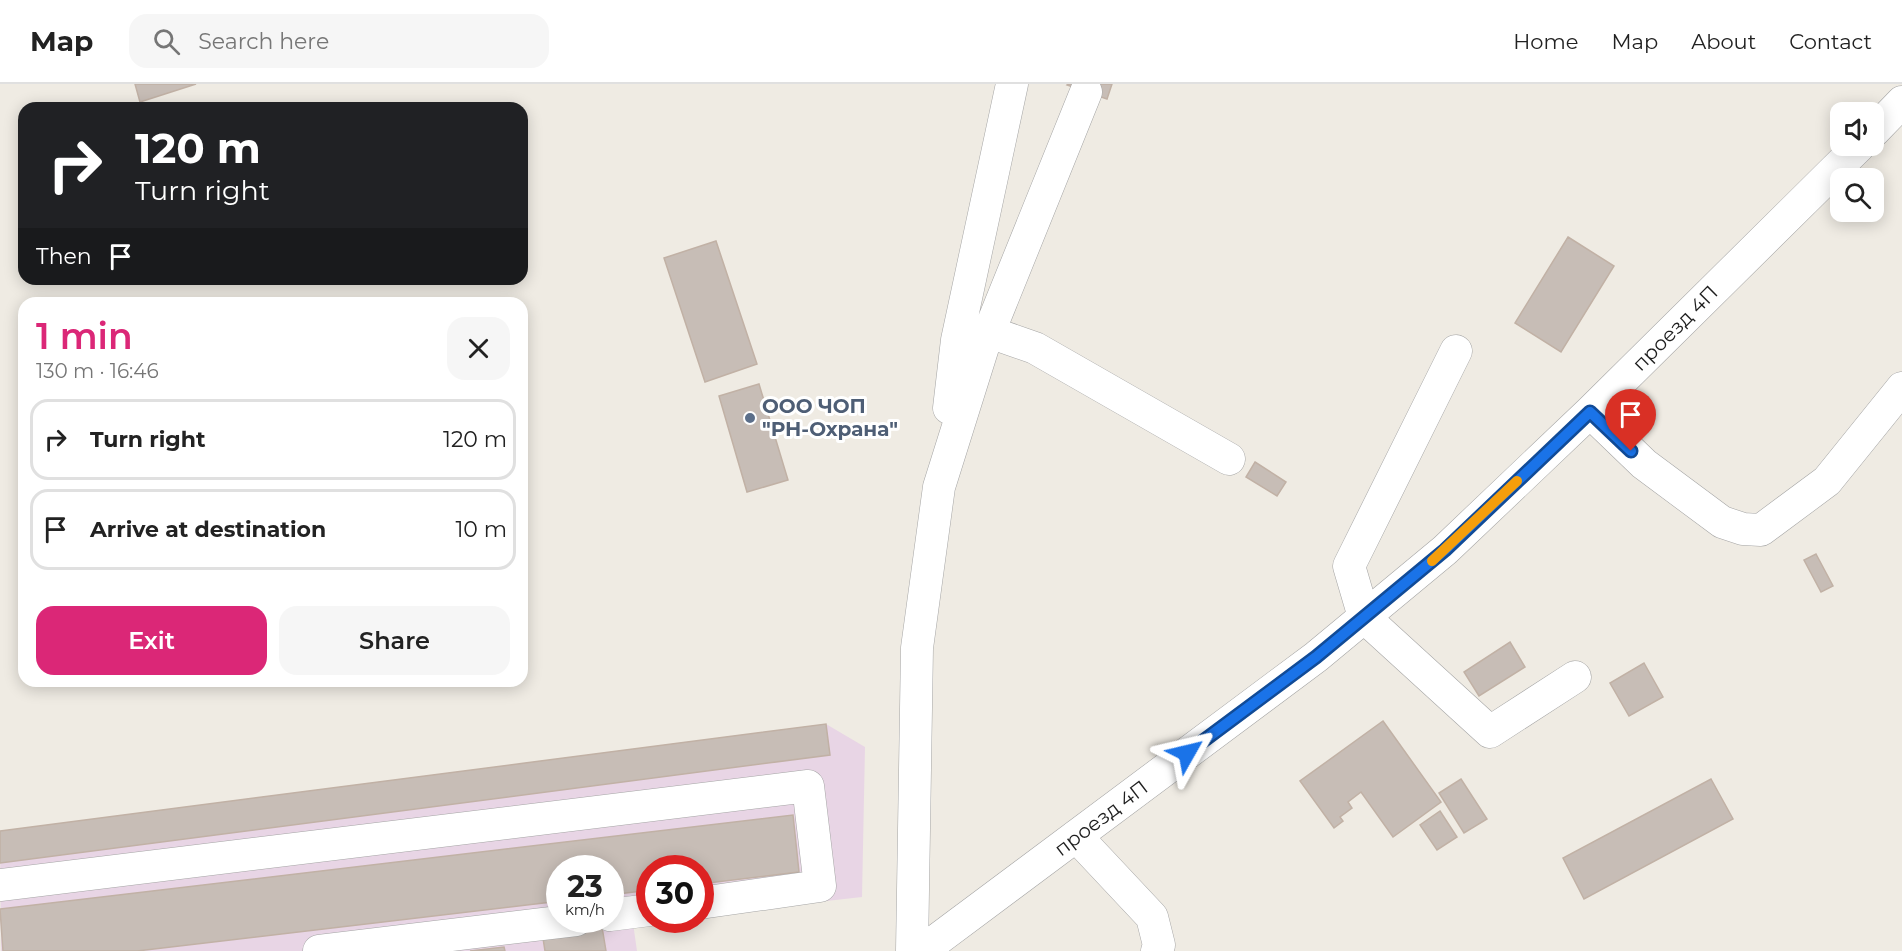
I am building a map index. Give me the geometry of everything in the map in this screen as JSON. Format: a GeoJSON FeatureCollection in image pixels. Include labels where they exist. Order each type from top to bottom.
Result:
{"type":"FeatureCollection","features":[{"type":"Feature","properties":{"kind":"street"},"geometry":{"type":"LineString","coordinates":[[912,951],[917,648],[957,340],[1012,84]]}},
{"type":"Feature","properties":{"kind":"street"},"geometry":{"type":"LineString","coordinates":[[939,487],[983,347],[1086,92]]}},
{"type":"Feature","properties":{"kind":"street"},"geometry":{"type":"LineString","coordinates":[[1884,121],[1902,102]]}},
{"type":"Feature","properties":{"kind":"street","name":"проезд 4П"},"geometry":{"type":"LineString","coordinates":[[922,951],[1316,657],[1445,550],[1590,412],[1848,156]]}},
{"type":"Feature","properties":{"kind":"street"},"geometry":{"type":"LineString","coordinates":[[989,332],[1035,348],[1230,459]]}},
{"type":"Feature","properties":{"kind":"street"},"geometry":{"type":"LineString","coordinates":[[1456,351],[1349,566],[1364,617],[1490,732],[1575,677]]}},
{"type":"Feature","properties":{"kind":"street"},"geometry":{"type":"LineString","coordinates":[[1590,412],[1644,464],[1722,522],[1743,529],[1761,530],[1827,481],[1902,388]]}},
{"type":"Feature","properties":{"kind":"street"},"geometry":{"type":"LineString","coordinates":[[0,885],[808,786],[820,886],[714,901]]}},
{"type":"Feature","properties":{"kind":"street"},"geometry":{"type":"LineString","coordinates":[[1076,836],[1152,917],[1159,945],[1157,951]]}},
{"type":"Feature","properties":{"kind":"street"},"geometry":{"type":"LineString","coordinates":[[319,951],[525,939],[546,931]]}},
{"type":"Feature","properties":{"kind":"shaded area"},"geometry":{"type":"Polygon","coordinates":[[[826,724],[865,747],[862,897],[714,914],[714,855],[636,855],[636,923],[633,923],[637,951],[1,951],[0,831],[826,724]]]}},
{"type":"Feature","properties":{"kind":"building"},"geometry":{"type":"Polygon","coordinates":[[[135,84],[196,84],[140,102],[135,84]]]}},
{"type":"Feature","properties":{"kind":"building"},"geometry":{"type":"Polygon","coordinates":[[[1068,84],[1112,84],[1107,99],[1068,84]]]}},
{"type":"Feature","properties":{"kind":"building"},"geometry":{"type":"Polygon","coordinates":[[[1568,237],[1614,266],[1561,352],[1515,323],[1568,237]]]}},
{"type":"Feature","properties":{"kind":"building"},"geometry":{"type":"Polygon","coordinates":[[[716,241],[757,364],[705,382],[664,258],[716,241]]]}},
{"type":"Feature","properties":{"kind":"building"},"geometry":{"type":"Polygon","coordinates":[[[759,384],[788,480],[747,492],[719,396],[759,384]]]}},
{"type":"Feature","properties":{"kind":"building"},"geometry":{"type":"Polygon","coordinates":[[[1255,462],[1286,482],[1277,496],[1246,477],[1255,462]]]}},
{"type":"Feature","properties":{"kind":"building"},"geometry":{"type":"Polygon","coordinates":[[[1816,554],[1833,586],[1821,592],[1804,560],[1816,554]]]}},
{"type":"Feature","properties":{"kind":"building"},"geometry":{"type":"Polygon","coordinates":[[[1510,642],[1525,667],[1479,696],[1464,672],[1510,642]]]}},
{"type":"Feature","properties":{"kind":"building"},"geometry":{"type":"Polygon","coordinates":[[[1644,663],[1663,697],[1629,716],[1610,683],[1644,663]]]}},
{"type":"Feature","properties":{"kind":"building"},"geometry":{"type":"Polygon","coordinates":[[[1383,721],[1441,802],[1393,837],[1361,792],[1348,802],[1352,808],[1340,817],[1343,821],[1334,828],[1300,781],[1383,721]]]}},
{"type":"Feature","properties":{"kind":"building"},"geometry":{"type":"Polygon","coordinates":[[[826,724],[830,755],[0,863],[0,831],[826,724]]]}},
{"type":"Feature","properties":{"kind":"building"},"geometry":{"type":"Polygon","coordinates":[[[1461,779],[1487,819],[1464,833],[1439,793],[1461,779]]]}},
{"type":"Feature","properties":{"kind":"building"},"geometry":{"type":"Polygon","coordinates":[[[1711,779],[1733,819],[1584,899],[1563,858],[1711,779]]]}},
{"type":"Feature","properties":{"kind":"building"},"geometry":{"type":"Polygon","coordinates":[[[1440,811],[1457,837],[1437,850],[1420,825],[1440,811]]]}},
{"type":"Feature","properties":{"kind":"building"},"geometry":{"type":"Polygon","coordinates":[[[793,815],[799,872],[714,882],[714,855],[636,855],[636,892],[624,893],[624,855],[546,855],[546,903],[137,951],[3,951],[0,909],[793,815]]]}},
{"type":"Feature","properties":{"kind":"building"},"geometry":{"type":"Polygon","coordinates":[[[570,933],[603,933],[606,951],[545,951],[543,938],[570,933]]]}},
{"type":"Feature","properties":{"kind":"building"},"geometry":{"type":"Polygon","coordinates":[[[504,947],[505,951],[470,951],[504,947]]]}},
{"type":"Feature","properties":{"kind":"slow traffic"},"geometry":{"type":"LineString","coordinates":[[1432,561],[1517,481]]}},
{"type":"Feature","properties":{"kind":"place","name":"ООО ЧОП \"РН-Охрана\""},"geometry":{"type":"Point","coordinates":[750,418]}},
{"type":"Feature","properties":{"kind":"route"},"geometry":{"type":"LineString","coordinates":[[1187,753],[1316,657],[1445,550],[1590,412],[1631,451]]}}]}
